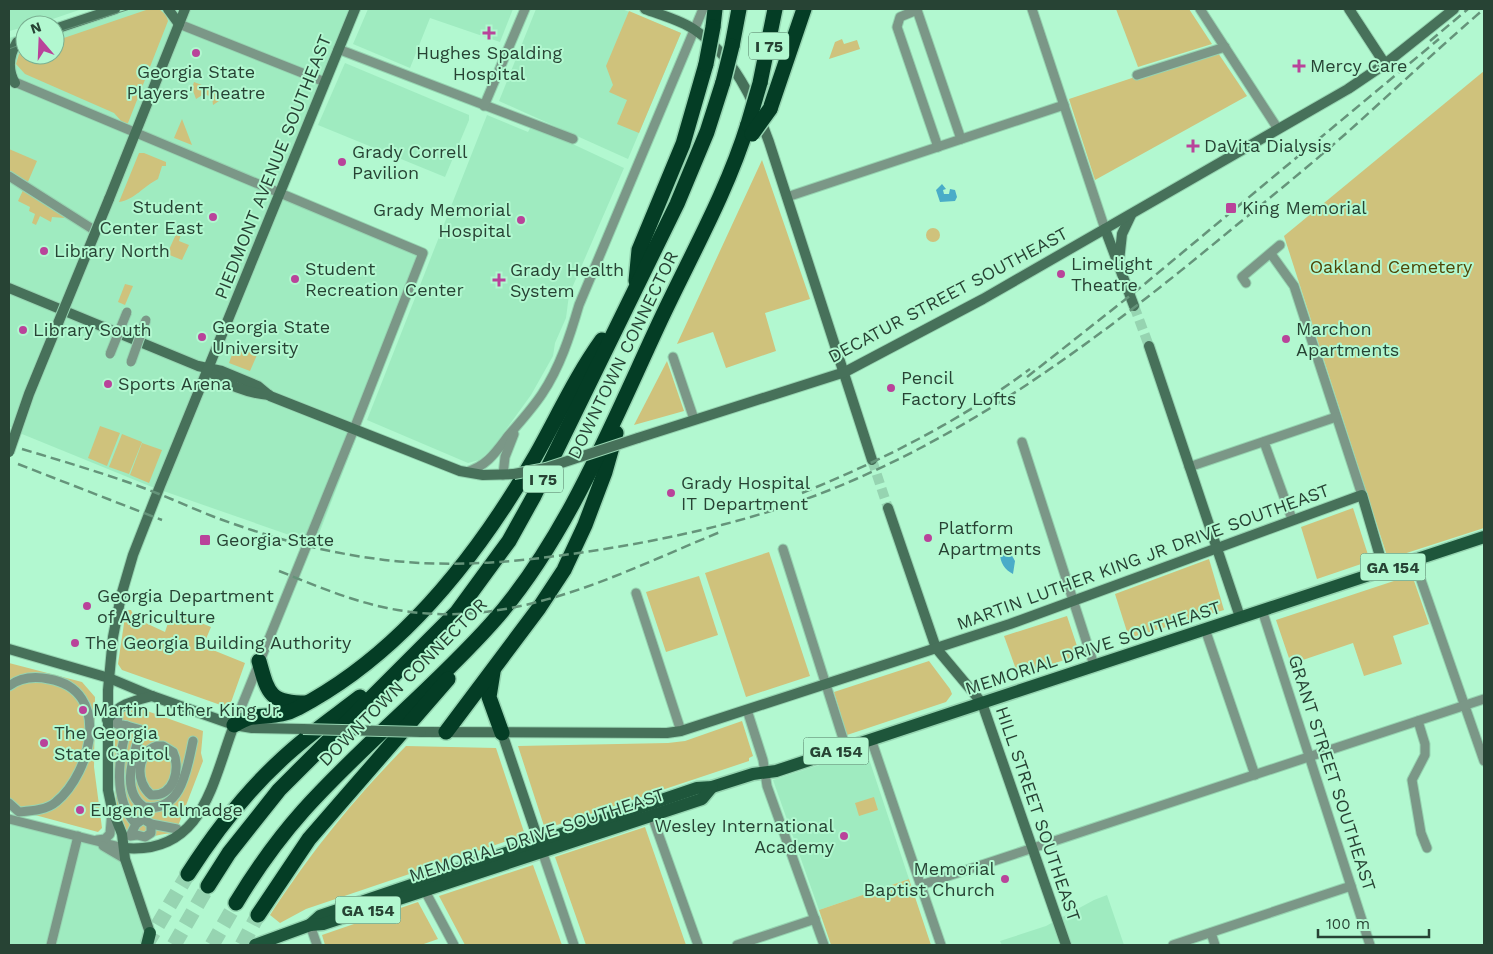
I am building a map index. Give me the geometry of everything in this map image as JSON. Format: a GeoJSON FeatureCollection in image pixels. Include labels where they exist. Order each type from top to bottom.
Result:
{"type":"FeatureCollection","features":[{"type":"Feature","properties":{"kind":"highway"},"geometry":{"type":"LineString","coordinates":[[635,289],[639,250],[683,144],[706,64],[716,9]]}},
{"type":"Feature","properties":{"kind":"highway","name":"DOWNTOWN CONNECTOR"},"geometry":{"type":"LineString","coordinates":[[208,886],[229,853],[279,790],[438,632],[474,591],[522,519],[696,162],[724,82],[739,9]]}},
{"type":"Feature","properties":{"kind":"highway","name":"DOWNTOWN CONNECTOR"},"geometry":{"type":"LineString","coordinates":[[236,903],[273,847],[303,810],[492,624],[523,583],[561,521],[634,377],[750,129],[775,9]]}},
{"type":"Feature","properties":{"kind":"highway"},"geometry":{"type":"LineString","coordinates":[[750,129],[770,109],[804,9]]}},
{"type":"Feature","properties":{"kind":"highway"},"geometry":{"type":"LineString","coordinates":[[234,725],[252,717],[285,713],[307,703],[359,668],[398,635],[429,604],[465,561],[507,501],[536,454],[582,368],[624,311]]}},
{"type":"Feature","properties":{"kind":"highway"},"geometry":{"type":"LineString","coordinates":[[446,732],[556,584],[571,556],[605,472],[634,377]]}},
{"type":"Feature","properties":{"kind":"highway"},"geometry":{"type":"LineString","coordinates":[[258,915],[309,839],[436,694],[492,624]]}},
{"type":"Feature","properties":{"kind":"highway"},"geometry":{"type":"LineString","coordinates":[[188,874],[239,804],[282,758],[403,663],[438,632]]}},
{"type":"Feature","properties":{"kind":"highway"},"geometry":{"type":"LineString","coordinates":[[259,661],[265,684],[275,698],[285,702],[307,703]]}},
{"type":"Feature","properties":{"kind":"highway"},"geometry":{"type":"LineString","coordinates":[[494,666],[489,697],[502,733]]}},
{"type":"Feature","properties":{"kind":"highway"},"geometry":{"type":"LineString","coordinates":[[301,727],[307,703]]}},
{"type":"Feature","properties":{"kind":"main road"},"geometry":{"type":"LineString","coordinates":[[65,26],[115,9]]}},
{"type":"Feature","properties":{"kind":"main road"},"geometry":{"type":"LineString","coordinates":[[168,9],[179,24]]}},
{"type":"Feature","properties":{"kind":"main road"},"geometry":{"type":"LineString","coordinates":[[9,452],[29,394],[185,9]]}},
{"type":"Feature","properties":{"kind":"main road","name":"PIEDMONT AVENUE SOUTHEAST"},"geometry":{"type":"LineString","coordinates":[[149,937],[124,854],[122,834],[112,809],[107,776],[109,678],[121,596],[133,555],[174,451],[209,370],[338,49],[356,9]]}},
{"type":"Feature","properties":{"kind":"main road"},"geometry":{"type":"LineString","coordinates":[[645,9],[694,29],[726,60],[750,95],[761,119],[845,372],[872,460]]}},
{"type":"Feature","properties":{"kind":"main road"},"geometry":{"type":"LineString","coordinates":[[1349,9],[1385,64]]}},
{"type":"Feature","properties":{"kind":"main road","name":"DECATUR STREET SOUTHEAST"},"geometry":{"type":"LineString","coordinates":[[9,288],[209,370],[219,379],[256,394],[270,396],[465,472],[483,476],[509,475],[546,468],[845,372],[983,299],[1348,89],[1385,64],[1454,9]]}},
{"type":"Feature","properties":{"kind":"main road"},"geometry":{"type":"LineString","coordinates":[[12,82],[10,60],[15,42]]}},
{"type":"Feature","properties":{"kind":"main road"},"geometry":{"type":"LineString","coordinates":[[1119,266],[1121,238],[1132,213]]}},
{"type":"Feature","properties":{"kind":"main road"},"geometry":{"type":"LineString","coordinates":[[1105,229],[1134,306]]}},
{"type":"Feature","properties":{"kind":"main road"},"geometry":{"type":"LineString","coordinates":[[1148,346],[1240,617]]}},
{"type":"Feature","properties":{"kind":"main road"},"geometry":{"type":"LineString","coordinates":[[1362,495],[1384,570]]}},
{"type":"Feature","properties":{"kind":"main road","name":"MARTIN LUTHER KING JR DRIVE SOUTHEAST"},"geometry":{"type":"LineString","coordinates":[[446,732],[667,733],[681,731],[1074,601],[1292,519],[1362,495]]}},
{"type":"Feature","properties":{"kind":"main road","name":"HILL STREET SOUTHEAST"},"geometry":{"type":"LineString","coordinates":[[888,508],[936,648],[982,703],[1066,945]]}},
{"type":"Feature","properties":{"kind":"main road","name":"MEMORIAL DRIVE SOUTHEAST"},"geometry":{"type":"LineString","coordinates":[[255,945],[310,925],[323,924],[425,891],[697,788],[712,787],[753,774],[765,773],[846,748],[1484,537]]}},
{"type":"Feature","properties":{"kind":"main road"},"geometry":{"type":"LineString","coordinates":[[9,649],[109,678],[152,696],[234,725],[252,728],[301,727],[446,732]]}},
{"type":"Feature","properties":{"kind":"main road"},"geometry":{"type":"LineString","coordinates":[[107,720],[125,704],[152,696]]}},
{"type":"Feature","properties":{"kind":"main road"},"geometry":{"type":"LineString","coordinates":[[124,854],[164,844],[179,837],[193,825],[204,806],[234,725]]}},
{"type":"Feature","properties":{"kind":"main road"},"geometry":{"type":"LineString","coordinates":[[502,733],[540,846]]}},
{"type":"Feature","properties":{"kind":"main road","name":"MEMORIAL DRIVE SOUTHEAST"},"geometry":{"type":"LineString","coordinates":[[310,925],[320,916],[540,846],[652,816],[702,798],[712,787]]}},
{"type":"Feature","properties":{"kind":"street"},"geometry":{"type":"LineString","coordinates":[[484,106],[525,9]]}},
{"type":"Feature","properties":{"kind":"street"},"geometry":{"type":"LineString","coordinates":[[465,472],[486,464],[543,392],[563,353],[579,305],[703,9]]}},
{"type":"Feature","properties":{"kind":"street"},"geometry":{"type":"LineString","coordinates":[[1032,9],[1105,229]]}},
{"type":"Feature","properties":{"kind":"street"},"geometry":{"type":"LineString","coordinates":[[1200,9],[1278,129]]}},
{"type":"Feature","properties":{"kind":"street"},"geometry":{"type":"LineString","coordinates":[[938,147],[897,27],[897,22],[902,15],[920,10],[961,139]]}},
{"type":"Feature","properties":{"kind":"street"},"geometry":{"type":"LineString","coordinates":[[179,24],[325,82]]}},
{"type":"Feature","properties":{"kind":"street"},"geometry":{"type":"LineString","coordinates":[[1137,75],[1225,47]]}},
{"type":"Feature","properties":{"kind":"street"},"geometry":{"type":"LineString","coordinates":[[338,49],[504,114],[512,114],[573,139]]}},
{"type":"Feature","properties":{"kind":"street"},"geometry":{"type":"LineString","coordinates":[[12,82],[423,253],[234,725]]}},
{"type":"Feature","properties":{"kind":"street"},"geometry":{"type":"LineString","coordinates":[[787,197],[1064,105]]}},
{"type":"Feature","properties":{"kind":"street"},"geometry":{"type":"LineString","coordinates":[[9,176],[94,230]]}},
{"type":"Feature","properties":{"kind":"street"},"geometry":{"type":"LineString","coordinates":[[1246,282],[1242,277],[1280,245]]}},
{"type":"Feature","properties":{"kind":"street"},"geometry":{"type":"LineString","coordinates":[[1270,254],[1294,286],[1362,495]]}},
{"type":"Feature","properties":{"kind":"street"},"geometry":{"type":"LineString","coordinates":[[110,354],[127,312]]}},
{"type":"Feature","properties":{"kind":"street"},"geometry":{"type":"LineString","coordinates":[[131,362],[146,320]]}},
{"type":"Feature","properties":{"kind":"street"},"geometry":{"type":"LineString","coordinates":[[674,357],[694,419]]}},
{"type":"Feature","properties":{"kind":"street"},"geometry":{"type":"LineString","coordinates":[[1189,467],[1336,417]]}},
{"type":"Feature","properties":{"kind":"street"},"geometry":{"type":"LineString","coordinates":[[509,475],[505,457],[518,424]]}},
{"type":"Feature","properties":{"kind":"street"},"geometry":{"type":"LineString","coordinates":[[1022,442],[1094,665]]}},
{"type":"Feature","properties":{"kind":"street"},"geometry":{"type":"LineString","coordinates":[[1264,442],[1292,519]]}},
{"type":"Feature","properties":{"kind":"street"},"geometry":{"type":"LineString","coordinates":[[783,550],[846,748]]}},
{"type":"Feature","properties":{"kind":"street"},"geometry":{"type":"LineString","coordinates":[[1414,560],[1484,761]]}},
{"type":"Feature","properties":{"kind":"street"},"geometry":{"type":"LineString","coordinates":[[636,593],[681,731]]}},
{"type":"Feature","properties":{"kind":"street","name":"GRANT STREET SOUTHEAST"},"geometry":{"type":"LineString","coordinates":[[1262,610],[1370,945]]}},
{"type":"Feature","properties":{"kind":"street"},"geometry":{"type":"LineString","coordinates":[[1206,628],[1254,775]]}},
{"type":"Feature","properties":{"kind":"street"},"geometry":{"type":"LineString","coordinates":[[9,686],[31,678],[54,678],[61,681],[79,693],[87,706],[90,728],[83,762],[73,783],[53,805],[19,812],[9,803]]}},
{"type":"Feature","properties":{"kind":"street"},"geometry":{"type":"LineString","coordinates":[[921,885],[1484,699]]}},
{"type":"Feature","properties":{"kind":"street"},"geometry":{"type":"LineString","coordinates":[[747,710],[767,786],[824,945]]}},
{"type":"Feature","properties":{"kind":"street"},"geometry":{"type":"LineString","coordinates":[[118,716],[117,724],[141,730],[130,777],[134,794],[140,805],[148,808],[155,809],[163,806],[180,789],[193,740]]}},
{"type":"Feature","properties":{"kind":"street"},"geometry":{"type":"LineString","coordinates":[[1418,721],[1425,744],[1426,755],[1412,780],[1421,833],[1427,848]]}},
{"type":"Feature","properties":{"kind":"street"},"geometry":{"type":"LineString","coordinates":[[127,726],[119,762],[121,795],[129,817],[136,824]]}},
{"type":"Feature","properties":{"kind":"street"},"geometry":{"type":"LineString","coordinates":[[872,739],[941,945]]}},
{"type":"Feature","properties":{"kind":"street"},"geometry":{"type":"LineString","coordinates":[[163,746],[173,752],[175,757],[177,768],[175,778],[166,790],[156,796],[151,795],[141,784],[140,770],[146,753],[152,748],[163,746]]}},
{"type":"Feature","properties":{"kind":"street"},"geometry":{"type":"LineString","coordinates":[[119,762],[132,766]]}},
{"type":"Feature","properties":{"kind":"street"},"geometry":{"type":"LineString","coordinates":[[151,795],[148,808],[148,822],[152,830],[147,836],[130,836],[140,820],[148,822],[177,829]]}},
{"type":"Feature","properties":{"kind":"street"},"geometry":{"type":"LineString","coordinates":[[92,840],[105,839],[110,834],[112,809]]}},
{"type":"Feature","properties":{"kind":"street"},"geometry":{"type":"LineString","coordinates":[[652,816],[698,945]]}},
{"type":"Feature","properties":{"kind":"street"},"geometry":{"type":"LineString","coordinates":[[9,819],[92,840],[124,854]]}},
{"type":"Feature","properties":{"kind":"street"},"geometry":{"type":"LineString","coordinates":[[51,945],[78,836]]}},
{"type":"Feature","properties":{"kind":"street"},"geometry":{"type":"LineString","coordinates":[[540,846],[574,945]]}},
{"type":"Feature","properties":{"kind":"street"},"geometry":{"type":"LineString","coordinates":[[1173,945],[1351,886]]}},
{"type":"Feature","properties":{"kind":"street"},"geometry":{"type":"LineString","coordinates":[[425,891],[454,945]]}},
{"type":"Feature","properties":{"kind":"street"},"geometry":{"type":"LineString","coordinates":[[738,945],[815,919]]}},
{"type":"Feature","properties":{"kind":"street"},"geometry":{"type":"LineString","coordinates":[[310,925],[317,945]]}},
{"type":"Feature","properties":{"kind":"street"},"geometry":{"type":"LineString","coordinates":[[1211,933],[1215,945]]}},
{"type":"Feature","properties":{"kind":"shaded area"},"geometry":{"type":"Polygon","coordinates":[[[9,9],[82,9],[64,15],[15,15],[15,30],[9,31],[9,9]]]}},
{"type":"Feature","properties":{"kind":"shaded area","name":"Georgia State University"},"geometry":{"type":"Polygon","coordinates":[[[97,9],[354,9],[283,197],[427,255],[315,544],[152,487],[22,434],[9,426],[9,38],[15,36],[15,65],[65,65],[65,19],[97,9]]]}},
{"type":"Feature","properties":{"kind":"shaded area"},"geometry":{"type":"Polygon","coordinates":[[[368,9],[513,9],[500,42],[430,18],[410,68],[353,44],[368,9]]]}},
{"type":"Feature","properties":{"kind":"shaded area"},"geometry":{"type":"Polygon","coordinates":[[[536,9],[622,9],[681,33],[628,159],[499,101],[536,9]]]}},
{"type":"Feature","properties":{"kind":"shaded area"},"geometry":{"type":"Polygon","coordinates":[[[345,63],[469,115],[469,120],[445,177],[318,125],[345,63]]]}},
{"type":"Feature","properties":{"kind":"shaded area","name":"Grady Health System"},"geometry":{"type":"Polygon","coordinates":[[[487,115],[528,132],[532,125],[624,168],[569,295],[566,318],[555,343],[553,356],[531,395],[492,449],[479,460],[468,463],[367,420],[487,115]]]}},
{"type":"Feature","properties":{"kind":"shaded area","name":"Wesley International Academy"},"geometry":{"type":"Polygon","coordinates":[[[866,750],[909,879],[819,910],[773,780],[866,750]]]}},
{"type":"Feature","properties":{"kind":"shaded area"},"geometry":{"type":"Polygon","coordinates":[[[9,819],[124,848],[146,945],[9,945],[9,819]]]}},
{"type":"Feature","properties":{"kind":"shaded area"},"geometry":{"type":"Polygon","coordinates":[[[1107,895],[1124,945],[1002,945],[1000,941],[1046,926],[1107,895]]]}},
{"type":"Feature","properties":{"kind":"green space"},"geometry":{"type":"Polygon","coordinates":[[[149,9],[159,9],[166,15],[168,21],[128,123],[123,123],[114,113],[25,74],[17,65],[65,65],[65,38],[149,9]]]}},
{"type":"Feature","properties":{"kind":"green space"},"geometry":{"type":"Polygon","coordinates":[[[1116,9],[1189,9],[1212,44],[1138,67],[1116,9]]]}},
{"type":"Feature","properties":{"kind":"green space"},"geometry":{"type":"Polygon","coordinates":[[[629,11],[681,33],[639,133],[617,124],[627,100],[609,92],[613,85],[606,66],[629,11]]]}},
{"type":"Feature","properties":{"kind":"green space"},"geometry":{"type":"Polygon","coordinates":[[[842,39],[844,44],[857,40],[860,49],[829,59],[835,42],[842,39]]]}},
{"type":"Feature","properties":{"kind":"green space"},"geometry":{"type":"Polygon","coordinates":[[[1216,50],[1247,96],[1095,180],[1069,99],[1216,50]]]}},
{"type":"Feature","properties":{"kind":"green space","name":"Oakland Cemetery"},"geometry":{"type":"Polygon","coordinates":[[[1484,71],[1484,528],[1388,559],[1284,236],[1484,71]]]}},
{"type":"Feature","properties":{"kind":"green space"},"geometry":{"type":"Polygon","coordinates":[[[194,82],[228,95],[213,105],[212,97],[204,94],[196,99],[192,88],[194,82]]]}},
{"type":"Feature","properties":{"kind":"green space"},"geometry":{"type":"Polygon","coordinates":[[[182,119],[192,145],[174,138],[182,119]]]}},
{"type":"Feature","properties":{"kind":"green space"},"geometry":{"type":"Polygon","coordinates":[[[9,149],[37,161],[27,184],[9,173],[9,149]]]}},
{"type":"Feature","properties":{"kind":"green space"},"geometry":{"type":"Polygon","coordinates":[[[139,153],[144,153],[166,162],[166,166],[162,166],[158,179],[129,199],[119,202],[139,153]]]}},
{"type":"Feature","properties":{"kind":"green space"},"geometry":{"type":"Polygon","coordinates":[[[762,160],[810,299],[765,313],[776,351],[726,368],[713,332],[677,344],[762,160]]]}},
{"type":"Feature","properties":{"kind":"green space"},"geometry":{"type":"Polygon","coordinates":[[[25,186],[64,211],[64,218],[52,217],[51,222],[40,216],[36,225],[32,223],[35,214],[29,211],[30,207],[18,201],[25,186]]]}},
{"type":"Feature","properties":{"kind":"green space"},"geometry":{"type":"Polygon","coordinates":[[[930,228],[936,228],[940,235],[936,242],[930,242],[926,238],[926,232],[930,228]]]}},
{"type":"Feature","properties":{"kind":"green space"},"geometry":{"type":"Polygon","coordinates":[[[177,232],[181,234],[179,241],[189,245],[182,260],[167,254],[177,232]]]}},
{"type":"Feature","properties":{"kind":"green space"},"geometry":{"type":"Polygon","coordinates":[[[125,284],[133,286],[125,305],[118,302],[125,284]]]}},
{"type":"Feature","properties":{"kind":"green space"},"geometry":{"type":"Polygon","coordinates":[[[235,346],[257,355],[250,371],[229,363],[235,346]]]}},
{"type":"Feature","properties":{"kind":"green space"},"geometry":{"type":"Polygon","coordinates":[[[667,361],[684,411],[634,425],[667,361]]]}},
{"type":"Feature","properties":{"kind":"green space"},"geometry":{"type":"Polygon","coordinates":[[[100,426],[120,433],[107,466],[88,458],[100,426]]]}},
{"type":"Feature","properties":{"kind":"green space"},"geometry":{"type":"Polygon","coordinates":[[[122,434],[142,442],[129,474],[109,467],[122,434]]]}},
{"type":"Feature","properties":{"kind":"green space"},"geometry":{"type":"Polygon","coordinates":[[[142,443],[162,450],[149,483],[130,475],[142,443]]]}},
{"type":"Feature","properties":{"kind":"green space"},"geometry":{"type":"Polygon","coordinates":[[[1353,508],[1370,561],[1317,579],[1301,527],[1353,508]]]}},
{"type":"Feature","properties":{"kind":"green space"},"geometry":{"type":"Polygon","coordinates":[[[769,552],[810,676],[746,697],[705,573],[769,552]]]}},
{"type":"Feature","properties":{"kind":"green space"},"geometry":{"type":"Polygon","coordinates":[[[1209,559],[1224,610],[1129,638],[1115,594],[1209,559]]]}},
{"type":"Feature","properties":{"kind":"green space"},"geometry":{"type":"Polygon","coordinates":[[[1412,575],[1429,624],[1393,636],[1402,664],[1364,676],[1353,643],[1291,664],[1276,620],[1412,575]]]}},
{"type":"Feature","properties":{"kind":"green space"},"geometry":{"type":"Polygon","coordinates":[[[699,576],[718,635],[666,652],[646,592],[699,576]]]}},
{"type":"Feature","properties":{"kind":"green space"},"geometry":{"type":"Polygon","coordinates":[[[126,610],[131,610],[135,618],[165,632],[172,611],[211,627],[203,646],[245,663],[229,708],[122,670],[118,664],[126,610]]]}},
{"type":"Feature","properties":{"kind":"green space"},"geometry":{"type":"Polygon","coordinates":[[[1067,616],[1080,655],[1018,675],[1004,636],[1067,616]]]}},
{"type":"Feature","properties":{"kind":"green space"},"geometry":{"type":"Polygon","coordinates":[[[929,661],[950,689],[952,694],[946,702],[847,735],[834,692],[929,661]]]}},
{"type":"Feature","properties":{"kind":"green space"},"geometry":{"type":"Polygon","coordinates":[[[9,663],[82,682],[95,697],[94,767],[102,828],[98,832],[9,808],[9,663]]]}},
{"type":"Feature","properties":{"kind":"green space"},"geometry":{"type":"Polygon","coordinates":[[[129,707],[136,707],[203,731],[201,753],[203,761],[175,834],[171,833],[131,840],[124,831],[116,801],[115,730],[116,718],[129,707]]]}},
{"type":"Feature","properties":{"kind":"green space"},"geometry":{"type":"Polygon","coordinates":[[[742,721],[753,756],[749,758],[749,761],[545,829],[518,746],[668,743],[685,741],[742,721]]]}},
{"type":"Feature","properties":{"kind":"green space"},"geometry":{"type":"Polygon","coordinates":[[[406,746],[496,748],[525,835],[306,909],[280,923],[270,915],[301,869],[350,807],[406,746]]]}},
{"type":"Feature","properties":{"kind":"green space"},"geometry":{"type":"Polygon","coordinates":[[[874,797],[878,810],[859,816],[855,803],[874,797]]]}},
{"type":"Feature","properties":{"kind":"green space"},"geometry":{"type":"Polygon","coordinates":[[[645,827],[686,945],[586,945],[555,857],[645,827]]]}},
{"type":"Feature","properties":{"kind":"green space"},"geometry":{"type":"Polygon","coordinates":[[[533,865],[562,945],[465,945],[439,896],[533,865]]]}},
{"type":"Feature","properties":{"kind":"green space"},"geometry":{"type":"Polygon","coordinates":[[[909,879],[931,945],[831,945],[819,910],[909,879]]]}},
{"type":"Feature","properties":{"kind":"green space"},"geometry":{"type":"Polygon","coordinates":[[[418,902],[438,939],[421,945],[325,945],[322,935],[418,902]]]}},
{"type":"Feature","properties":{"kind":"water"},"geometry":{"type":"Polygon","coordinates":[[[942,184],[946,189],[943,190],[944,194],[949,194],[950,189],[955,190],[957,197],[955,201],[940,202],[936,190],[942,184]]]}},
{"type":"Feature","properties":{"kind":"water"},"geometry":{"type":"Polygon","coordinates":[[[1007,547],[1015,561],[1013,574],[1005,568],[1001,560],[1000,553],[1007,547]]]}},
{"type":"Feature","properties":{"kind":"tunnel"},"geometry":{"type":"LineString","coordinates":[[1134,306],[1149,346]]}},
{"type":"Feature","properties":{"kind":"tunnel"},"geometry":{"type":"LineString","coordinates":[[872,460],[888,508]]}},
{"type":"Feature","properties":{"kind":"tunnel"},"geometry":{"type":"LineString","coordinates":[[146,945],[188,874]]}},
{"type":"Feature","properties":{"kind":"tunnel"},"geometry":{"type":"LineString","coordinates":[[174,945],[208,886]]}},
{"type":"Feature","properties":{"kind":"tunnel"},"geometry":{"type":"LineString","coordinates":[[212,945],[236,903]]}},
{"type":"Feature","properties":{"kind":"tunnel"},"geometry":{"type":"LineString","coordinates":[[242,945],[258,915]]}},
{"type":"Feature","properties":{"kind":"tram line"},"geometry":{"type":"LineString","coordinates":[[65,30],[130,9]]}},
{"type":"Feature","properties":{"kind":"tram line"},"geometry":{"type":"LineString","coordinates":[[9,49],[15,47]]}},
{"type":"Feature","properties":{"kind":"railway"},"geometry":{"type":"LineString","coordinates":[[1430,41],[1468,9]]}},
{"type":"Feature","properties":{"kind":"railway"},"geometry":{"type":"LineString","coordinates":[[22,449],[133,484],[217,518],[276,537],[337,552],[408,562],[438,564],[498,562],[557,556],[678,535],[768,512],[827,491],[906,456],[954,430],[1047,371],[1135,307],[1292,180],[1484,9]]}},
{"type":"Feature","properties":{"kind":"railway"},"geometry":{"type":"LineString","coordinates":[[1027,377],[1141,287],[1439,39]]}},
{"type":"Feature","properties":{"kind":"railway"},"geometry":{"type":"LineString","coordinates":[[802,493],[862,467],[920,438],[976,406],[1030,369]]}},
{"type":"Feature","properties":{"kind":"railway"},"geometry":{"type":"LineString","coordinates":[[18,464],[162,520]]}},
{"type":"Feature","properties":{"kind":"railway"},"geometry":{"type":"LineString","coordinates":[[279,571],[373,605],[432,614],[475,613],[517,607],[558,596],[599,582],[720,532]]}},
{"type":"Feature","properties":{"kind":"place","name":"Hughes Spalding Hospital"},"geometry":{"type":"Point","coordinates":[489,33]}},
{"type":"Feature","properties":{"kind":"place","name":"Georgia State Players' Theatre"},"geometry":{"type":"Point","coordinates":[196,53]}},
{"type":"Feature","properties":{"kind":"place","name":"Mercy Care"},"geometry":{"type":"Point","coordinates":[1299,66]}},
{"type":"Feature","properties":{"kind":"place","name":"DaVita Dialysis"},"geometry":{"type":"Point","coordinates":[1193,146]}},
{"type":"Feature","properties":{"kind":"place","name":"Grady Correll Pavilion"},"geometry":{"type":"Point","coordinates":[342,162]}},
{"type":"Feature","properties":{"kind":"place","name":"King Memorial"},"geometry":{"type":"Point","coordinates":[1231,208]}},
{"type":"Feature","properties":{"kind":"place","name":"Student Center East"},"geometry":{"type":"Point","coordinates":[213,217]}},
{"type":"Feature","properties":{"kind":"place","name":"Grady Memorial Hospital"},"geometry":{"type":"Point","coordinates":[521,220]}},
{"type":"Feature","properties":{"kind":"place","name":"Library North"},"geometry":{"type":"Point","coordinates":[44,251]}},
{"type":"Feature","properties":{"kind":"place","name":"Limelight Theatre"},"geometry":{"type":"Point","coordinates":[1061,274]}},
{"type":"Feature","properties":{"kind":"place","name":"Student Recreation Center"},"geometry":{"type":"Point","coordinates":[295,279]}},
{"type":"Feature","properties":{"kind":"place","name":"Grady Health System"},"geometry":{"type":"Point","coordinates":[499,280]}},
{"type":"Feature","properties":{"kind":"place","name":"Library South"},"geometry":{"type":"Point","coordinates":[23,330]}},
{"type":"Feature","properties":{"kind":"place","name":"Georgia State University"},"geometry":{"type":"Point","coordinates":[202,337]}},
{"type":"Feature","properties":{"kind":"place","name":"Marchon Apartments"},"geometry":{"type":"Point","coordinates":[1286,339]}},
{"type":"Feature","properties":{"kind":"place","name":"Sports Arena"},"geometry":{"type":"Point","coordinates":[108,384]}},
{"type":"Feature","properties":{"kind":"place","name":"Pencil Factory Lofts"},"geometry":{"type":"Point","coordinates":[891,388]}},
{"type":"Feature","properties":{"kind":"place","name":"Grady Hospital IT Department"},"geometry":{"type":"Point","coordinates":[671,493]}},
{"type":"Feature","properties":{"kind":"place","name":"Platform Apartments"},"geometry":{"type":"Point","coordinates":[928,538]}},
{"type":"Feature","properties":{"kind":"place","name":"Georgia State"},"geometry":{"type":"Point","coordinates":[205,540]}},
{"type":"Feature","properties":{"kind":"place","name":"Georgia Department of Agriculture"},"geometry":{"type":"Point","coordinates":[87,606]}},
{"type":"Feature","properties":{"kind":"place","name":"The Georgia Building Authority"},"geometry":{"type":"Point","coordinates":[75,643]}},
{"type":"Feature","properties":{"kind":"place","name":"Martin Luther King Jr."},"geometry":{"type":"Point","coordinates":[83,710]}},
{"type":"Feature","properties":{"kind":"place","name":"The Georgia State Capitol"},"geometry":{"type":"Point","coordinates":[44,743]}},
{"type":"Feature","properties":{"kind":"place","name":"Eugene Talmadge"},"geometry":{"type":"Point","coordinates":[80,810]}},
{"type":"Feature","properties":{"kind":"place","name":"Wesley International Academy"},"geometry":{"type":"Point","coordinates":[844,836]}},
{"type":"Feature","properties":{"kind":"place","name":"Memorial Baptist Church"},"geometry":{"type":"Point","coordinates":[1005,879]}}]}
